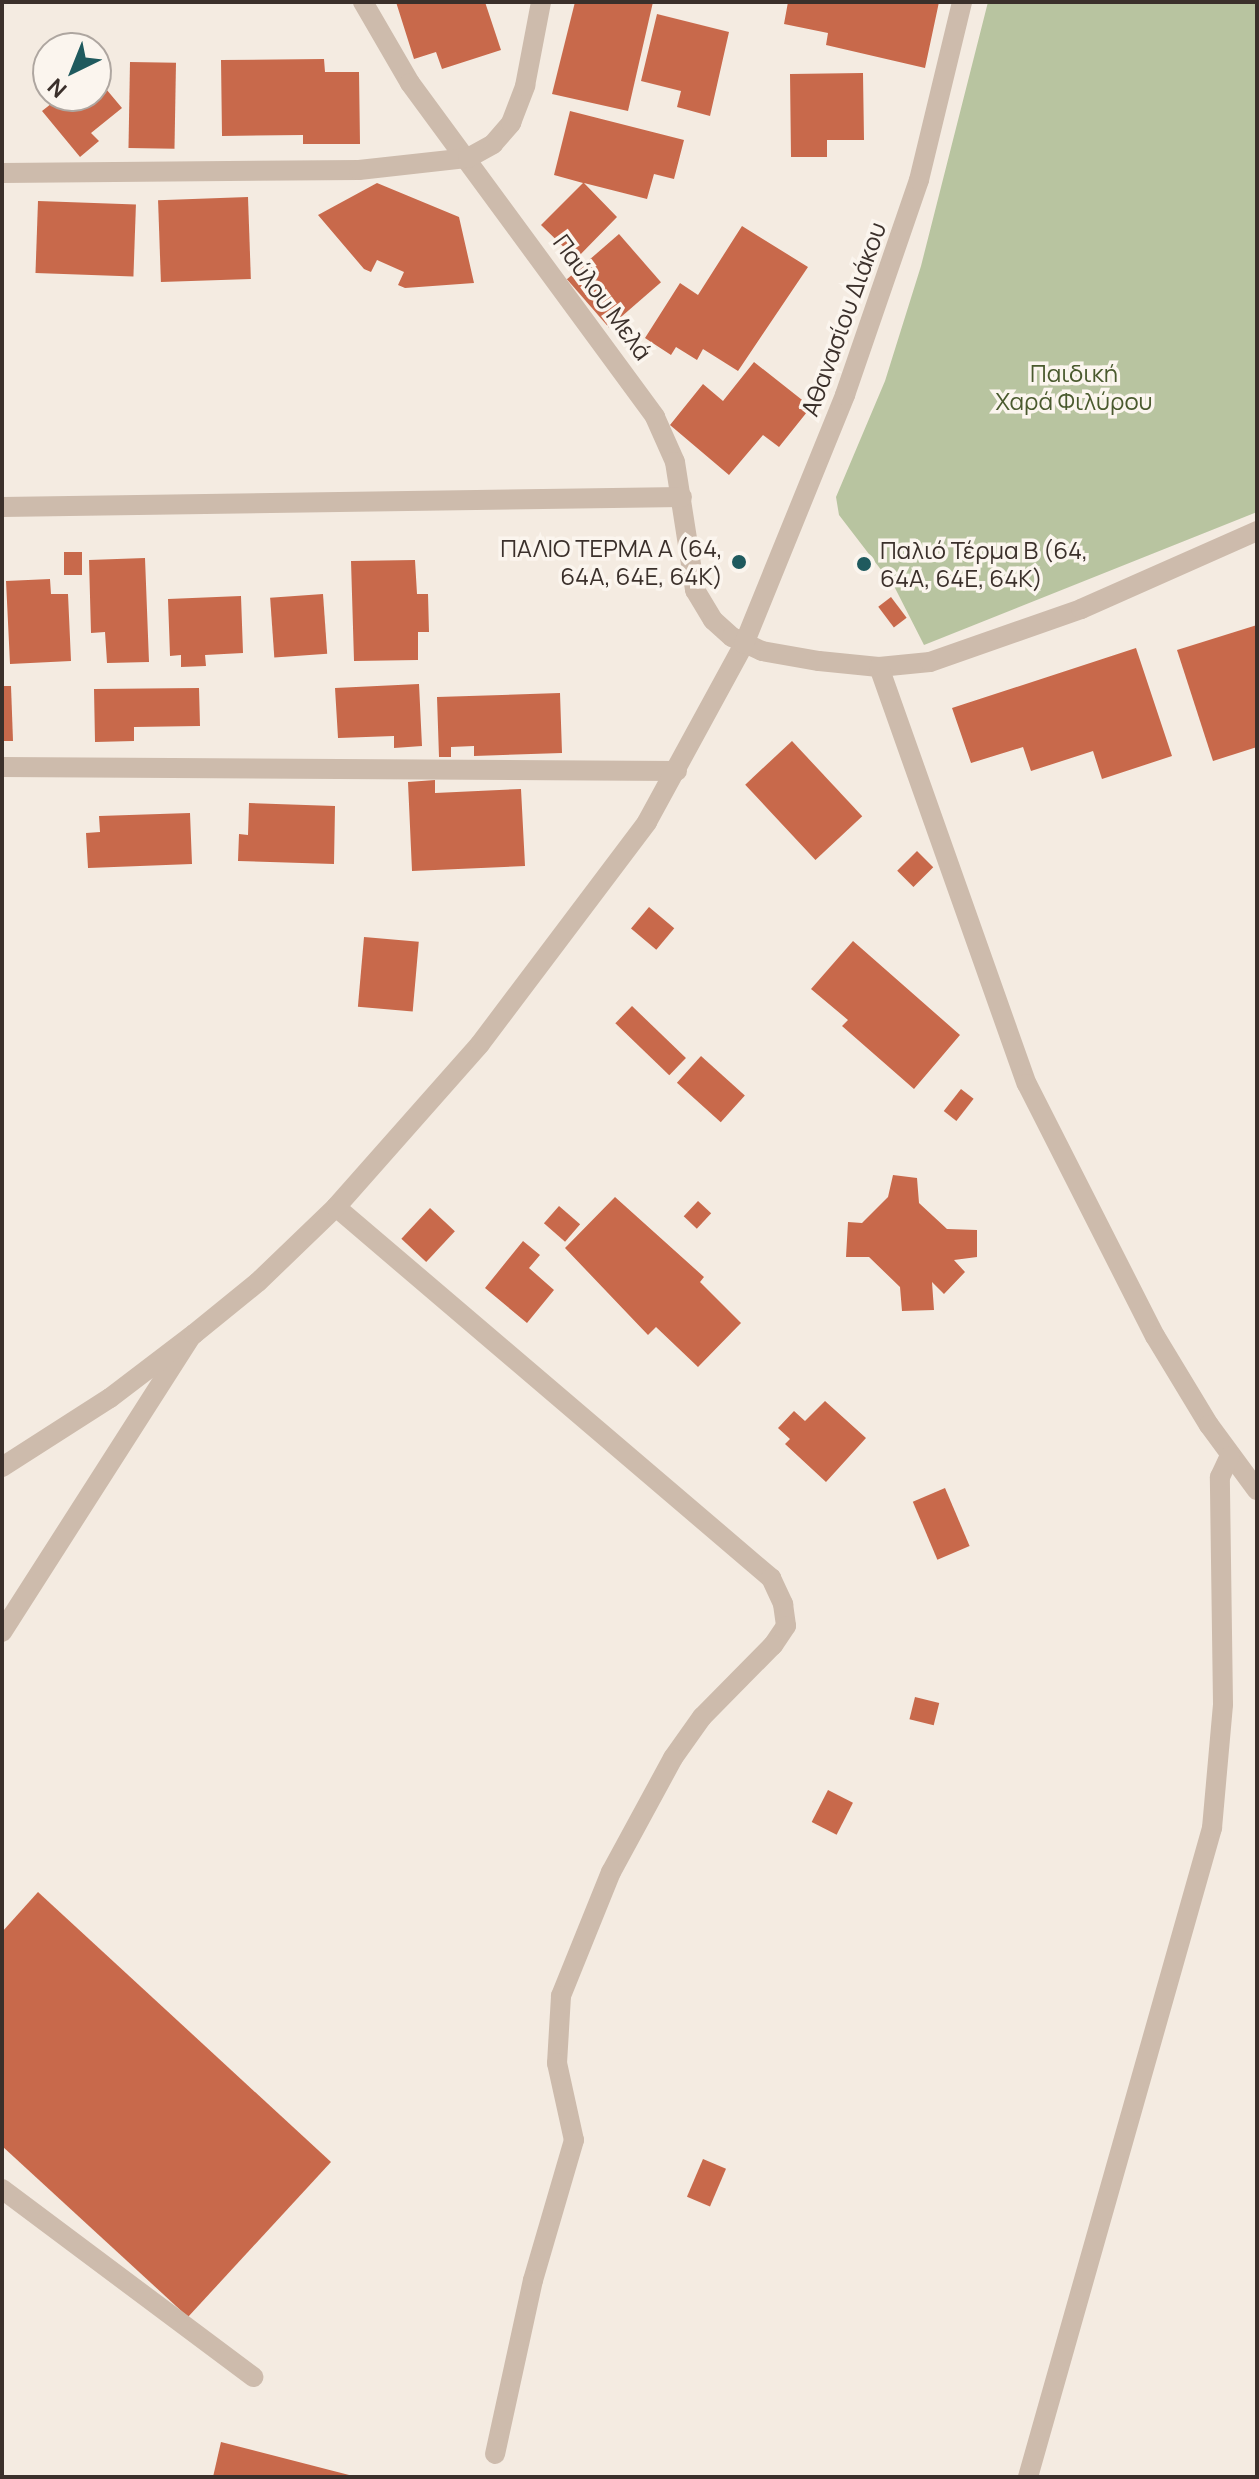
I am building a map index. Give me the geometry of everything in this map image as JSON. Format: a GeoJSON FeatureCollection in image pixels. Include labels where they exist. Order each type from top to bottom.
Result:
{"type":"FeatureCollection","features":[{"type":"Feature","properties":{"kind":"street","name":"Παύλου Μελά"},"geometry":{"type":"LineString","coordinates":[[363,2],[410,83],[639,390],[667,441],[682,497],[695,590],[713,620],[744,644]]}},
{"type":"Feature","properties":{"kind":"street"},"geometry":{"type":"LineString","coordinates":[[2,173],[359,170],[468,158],[493,144],[511,123],[525,86],[541,2]]}},
{"type":"Feature","properties":{"kind":"street","name":"Αθανασίου Διάκου"},"geometry":{"type":"LineString","coordinates":[[2,1467],[110,1398],[194,1334],[258,1282],[336,1207],[536,974],[615,870],[677,771],[744,644],[845,395],[903,235],[962,2]]}},
{"type":"Feature","properties":{"kind":"street"},"geometry":{"type":"LineString","coordinates":[[2,507],[682,497]]}},
{"type":"Feature","properties":{"kind":"street"},"geometry":{"type":"LineString","coordinates":[[744,644],[779,655],[879,667],[930,662],[987,646],[1257,531]]}},
{"type":"Feature","properties":{"kind":"street"},"geometry":{"type":"LineString","coordinates":[[879,667],[1027,1084],[1155,1336],[1230,1456],[1257,1490]]}},
{"type":"Feature","properties":{"kind":"street"},"geometry":{"type":"LineString","coordinates":[[2,767],[677,771]]}},
{"type":"Feature","properties":{"kind":"street"},"geometry":{"type":"LineString","coordinates":[[336,1207],[771,1578],[783,1604],[786,1626],[773,1645],[702,1717],[673,1758],[611,1872],[561,1996],[557,2063],[574,2140],[533,2280],[495,2454]]}},
{"type":"Feature","properties":{"kind":"street"},"geometry":{"type":"LineString","coordinates":[[2,1632],[194,1334]]}},
{"type":"Feature","properties":{"kind":"street"},"geometry":{"type":"LineString","coordinates":[[1028,2477],[1212,1828],[1223,1704],[1220,1477],[1230,1456]]}},
{"type":"Feature","properties":{"kind":"street"},"geometry":{"type":"LineString","coordinates":[[2,2189],[253,2377]]}},
{"type":"Feature","properties":{"kind":"green space","name":"Παιδική Χαρά Φιλύρου"},"geometry":{"type":"Polygon","coordinates":[[[988,2],[1257,2],[1257,512],[924,645],[895,588],[839,515],[836,497],[885,381],[921,266],[988,2]]]}},
{"type":"Feature","properties":{"kind":"building"},"geometry":{"type":"Polygon","coordinates":[[[396,2],[485,2],[501,50],[442,69],[436,52],[414,59],[396,2]]]}},
{"type":"Feature","properties":{"kind":"building"},"geometry":{"type":"Polygon","coordinates":[[[575,2],[653,2],[628,111],[552,94],[575,2]]]}},
{"type":"Feature","properties":{"kind":"building"},"geometry":{"type":"Polygon","coordinates":[[[788,2],[939,2],[925,68],[826,45],[828,33],[784,24],[788,2]]]}},
{"type":"Feature","properties":{"kind":"building"},"geometry":{"type":"Polygon","coordinates":[[[657,14],[729,32],[710,116],[677,107],[681,91],[641,81],[657,14]]]}},
{"type":"Feature","properties":{"kind":"building"},"geometry":{"type":"Polygon","coordinates":[[[324,59],[325,72],[359,72],[360,144],[303,144],[303,135],[222,136],[221,60],[324,59]]]}},
{"type":"Feature","properties":{"kind":"building"},"geometry":{"type":"Polygon","coordinates":[[[130,62],[176,63],[174,149],[128,148],[130,62]]]}},
{"type":"Feature","properties":{"kind":"building"},"geometry":{"type":"Polygon","coordinates":[[[863,73],[864,140],[827,140],[827,157],[791,157],[790,74],[863,73]]]}},
{"type":"Feature","properties":{"kind":"building"},"geometry":{"type":"Polygon","coordinates":[[[112,96],[122,108],[91,133],[99,141],[80,157],[43,112],[112,112],[112,96]]]}},
{"type":"Feature","properties":{"kind":"building"},"geometry":{"type":"Polygon","coordinates":[[[570,111],[684,140],[674,179],[654,174],[647,199],[584,183],[617,217],[576,259],[541,225],[583,183],[554,175],[570,111]]]}},
{"type":"Feature","properties":{"kind":"building"},"geometry":{"type":"Polygon","coordinates":[[[377,183],[459,217],[474,283],[405,288],[398,285],[404,272],[377,260],[371,272],[364,269],[318,215],[377,183]]]}},
{"type":"Feature","properties":{"kind":"building"},"geometry":{"type":"Polygon","coordinates":[[[248,197],[251,279],[161,282],[158,200],[248,197]]]}},
{"type":"Feature","properties":{"kind":"building"},"geometry":{"type":"Polygon","coordinates":[[[38,201],[136,204],[133,276],[35,273],[38,201]]]}},
{"type":"Feature","properties":{"kind":"building"},"geometry":{"type":"Polygon","coordinates":[[[742,226],[808,267],[738,371],[703,349],[697,360],[676,347],[671,355],[645,338],[680,283],[698,295],[742,226]]]}},
{"type":"Feature","properties":{"kind":"building"},"geometry":{"type":"Polygon","coordinates":[[[619,234],[661,282],[609,328],[567,279],[619,234]]]}},
{"type":"Feature","properties":{"kind":"building"},"geometry":{"type":"Polygon","coordinates":[[[754,362],[811,407],[779,447],[763,435],[729,475],[670,425],[703,384],[723,401],[754,362]]]}},
{"type":"Feature","properties":{"kind":"building"},"geometry":{"type":"Polygon","coordinates":[[[64,552],[82,552],[82,575],[64,575],[64,552]]]}},
{"type":"Feature","properties":{"kind":"building"},"geometry":{"type":"Polygon","coordinates":[[[145,558],[149,662],[107,663],[105,632],[91,633],[89,560],[145,558]]]}},
{"type":"Feature","properties":{"kind":"building"},"geometry":{"type":"Polygon","coordinates":[[[415,560],[417,594],[428,594],[429,632],[418,632],[418,660],[354,661],[351,561],[415,560]]]}},
{"type":"Feature","properties":{"kind":"building"},"geometry":{"type":"Polygon","coordinates":[[[50,579],[51,594],[68,594],[71,661],[10,664],[6,581],[50,579]]]}},
{"type":"Feature","properties":{"kind":"building"},"geometry":{"type":"Polygon","coordinates":[[[323,594],[327,654],[274,658],[270,598],[323,594]]]}},
{"type":"Feature","properties":{"kind":"building"},"geometry":{"type":"Polygon","coordinates":[[[241,596],[243,653],[205,655],[206,666],[181,667],[181,655],[170,656],[168,599],[241,596]]]}},
{"type":"Feature","properties":{"kind":"building"},"geometry":{"type":"Polygon","coordinates":[[[891,597],[907,618],[894,627],[878,607],[891,597]]]}},
{"type":"Feature","properties":{"kind":"building"},"geometry":{"type":"Polygon","coordinates":[[[1257,625],[1257,747],[1213,761],[1177,650],[1257,625]]]}},
{"type":"Feature","properties":{"kind":"building"},"geometry":{"type":"Polygon","coordinates":[[[1136,648],[1172,756],[1102,779],[1093,751],[1031,771],[1023,747],[971,763],[952,708],[1136,648]]]}},
{"type":"Feature","properties":{"kind":"building"},"geometry":{"type":"Polygon","coordinates":[[[419,684],[422,746],[394,748],[394,736],[338,738],[335,688],[419,684]]]}},
{"type":"Feature","properties":{"kind":"building"},"geometry":{"type":"Polygon","coordinates":[[[2,686],[11,686],[13,741],[2,741],[2,686]]]}},
{"type":"Feature","properties":{"kind":"building"},"geometry":{"type":"Polygon","coordinates":[[[199,688],[200,726],[134,727],[134,741],[95,742],[94,689],[199,688]]]}},
{"type":"Feature","properties":{"kind":"building"},"geometry":{"type":"Polygon","coordinates":[[[560,693],[562,753],[474,756],[474,746],[451,747],[451,757],[439,757],[437,697],[560,693]]]}},
{"type":"Feature","properties":{"kind":"building"},"geometry":{"type":"Polygon","coordinates":[[[792,741],[862,816],[815,860],[745,785],[792,741]]]}},
{"type":"Feature","properties":{"kind":"building"},"geometry":{"type":"Polygon","coordinates":[[[435,780],[435,793],[521,789],[525,866],[412,871],[408,782],[435,780]]]}},
{"type":"Feature","properties":{"kind":"building"},"geometry":{"type":"Polygon","coordinates":[[[249,803],[335,806],[334,864],[238,861],[239,834],[248,835],[249,803]]]}},
{"type":"Feature","properties":{"kind":"building"},"geometry":{"type":"Polygon","coordinates":[[[190,813],[192,864],[88,868],[86,833],[100,832],[99,816],[190,813]]]}},
{"type":"Feature","properties":{"kind":"building"},"geometry":{"type":"Polygon","coordinates":[[[917,851],[933,867],[913,887],[897,871],[917,851]]]}},
{"type":"Feature","properties":{"kind":"building"},"geometry":{"type":"Polygon","coordinates":[[[649,907],[674,928],[656,950],[631,928],[649,907]]]}},
{"type":"Feature","properties":{"kind":"building"},"geometry":{"type":"Polygon","coordinates":[[[364,937],[419,942],[413,1012],[358,1007],[364,937]]]}},
{"type":"Feature","properties":{"kind":"building"},"geometry":{"type":"Polygon","coordinates":[[[853,941],[960,1035],[914,1089],[842,1026],[848,1020],[811,989],[853,941]]]}},
{"type":"Feature","properties":{"kind":"building"},"geometry":{"type":"Polygon","coordinates":[[[632,1006],[686,1058],[669,1075],[615,1023],[632,1006]]]}},
{"type":"Feature","properties":{"kind":"building"},"geometry":{"type":"Polygon","coordinates":[[[701,1056],[745,1095],[721,1122],[677,1083],[701,1056]]]}},
{"type":"Feature","properties":{"kind":"building"},"geometry":{"type":"Polygon","coordinates":[[[961,1089],[974,1099],[956,1121],[944,1111],[961,1089]]]}},
{"type":"Feature","properties":{"kind":"building"},"geometry":{"type":"Polygon","coordinates":[[[893,1175],[917,1178],[919,1203],[947,1229],[977,1230],[977,1257],[954,1260],[965,1272],[944,1294],[932,1282],[934,1310],[902,1311],[900,1287],[869,1257],[846,1257],[848,1222],[862,1223],[888,1197],[893,1175]]]}},
{"type":"Feature","properties":{"kind":"building"},"geometry":{"type":"Polygon","coordinates":[[[615,1197],[704,1277],[700,1282],[741,1323],[698,1367],[656,1327],[648,1335],[565,1248],[615,1197]]]}},
{"type":"Feature","properties":{"kind":"building"},"geometry":{"type":"Polygon","coordinates":[[[698,1201],[711,1213],[697,1229],[684,1216],[698,1201]]]}},
{"type":"Feature","properties":{"kind":"building"},"geometry":{"type":"Polygon","coordinates":[[[559,1206],[580,1224],[565,1242],[544,1223],[559,1206]]]}},
{"type":"Feature","properties":{"kind":"building"},"geometry":{"type":"Polygon","coordinates":[[[430,1208],[455,1231],[426,1262],[401,1239],[430,1208]]]}},
{"type":"Feature","properties":{"kind":"building"},"geometry":{"type":"Polygon","coordinates":[[[523,1241],[540,1255],[529,1268],[554,1290],[527,1323],[485,1288],[523,1241]]]}},
{"type":"Feature","properties":{"kind":"building"},"geometry":{"type":"Polygon","coordinates":[[[825,1401],[866,1438],[826,1482],[785,1444],[790,1439],[778,1428],[794,1411],[805,1421],[825,1401]]]}},
{"type":"Feature","properties":{"kind":"building"},"geometry":{"type":"Polygon","coordinates":[[[945,1488],[970,1546],[937,1560],[913,1502],[945,1488]]]}},
{"type":"Feature","properties":{"kind":"building"},"geometry":{"type":"Polygon","coordinates":[[[915,1697],[939,1703],[934,1725],[909,1719],[915,1697]]]}},
{"type":"Feature","properties":{"kind":"building"},"geometry":{"type":"Polygon","coordinates":[[[828,1790],[853,1803],[837,1835],[812,1822],[828,1790]]]}},
{"type":"Feature","properties":{"kind":"building"},"geometry":{"type":"Polygon","coordinates":[[[38,1892],[331,2162],[188,2317],[2,2146],[2,1932],[38,1892]]]}},
{"type":"Feature","properties":{"kind":"building"},"geometry":{"type":"Polygon","coordinates":[[[703,2159],[726,2169],[710,2207],[687,2197],[703,2159]]]}},
{"type":"Feature","properties":{"kind":"building"},"geometry":{"type":"Polygon","coordinates":[[[221,2442],[353,2476],[353,2477],[213,2477],[221,2442]]]}},
{"type":"Feature","properties":{"kind":"place","name":"ΠΑΛΙΟ ΤΕΡΜΑ A (64, 64Α, 64Ε, 64Κ)"},"geometry":{"type":"Point","coordinates":[739,562]}},
{"type":"Feature","properties":{"kind":"place","name":"Παλιό Τέρμα B (64, 64Α, 64Ε, 64Κ)"},"geometry":{"type":"Point","coordinates":[864,564]}}]}
